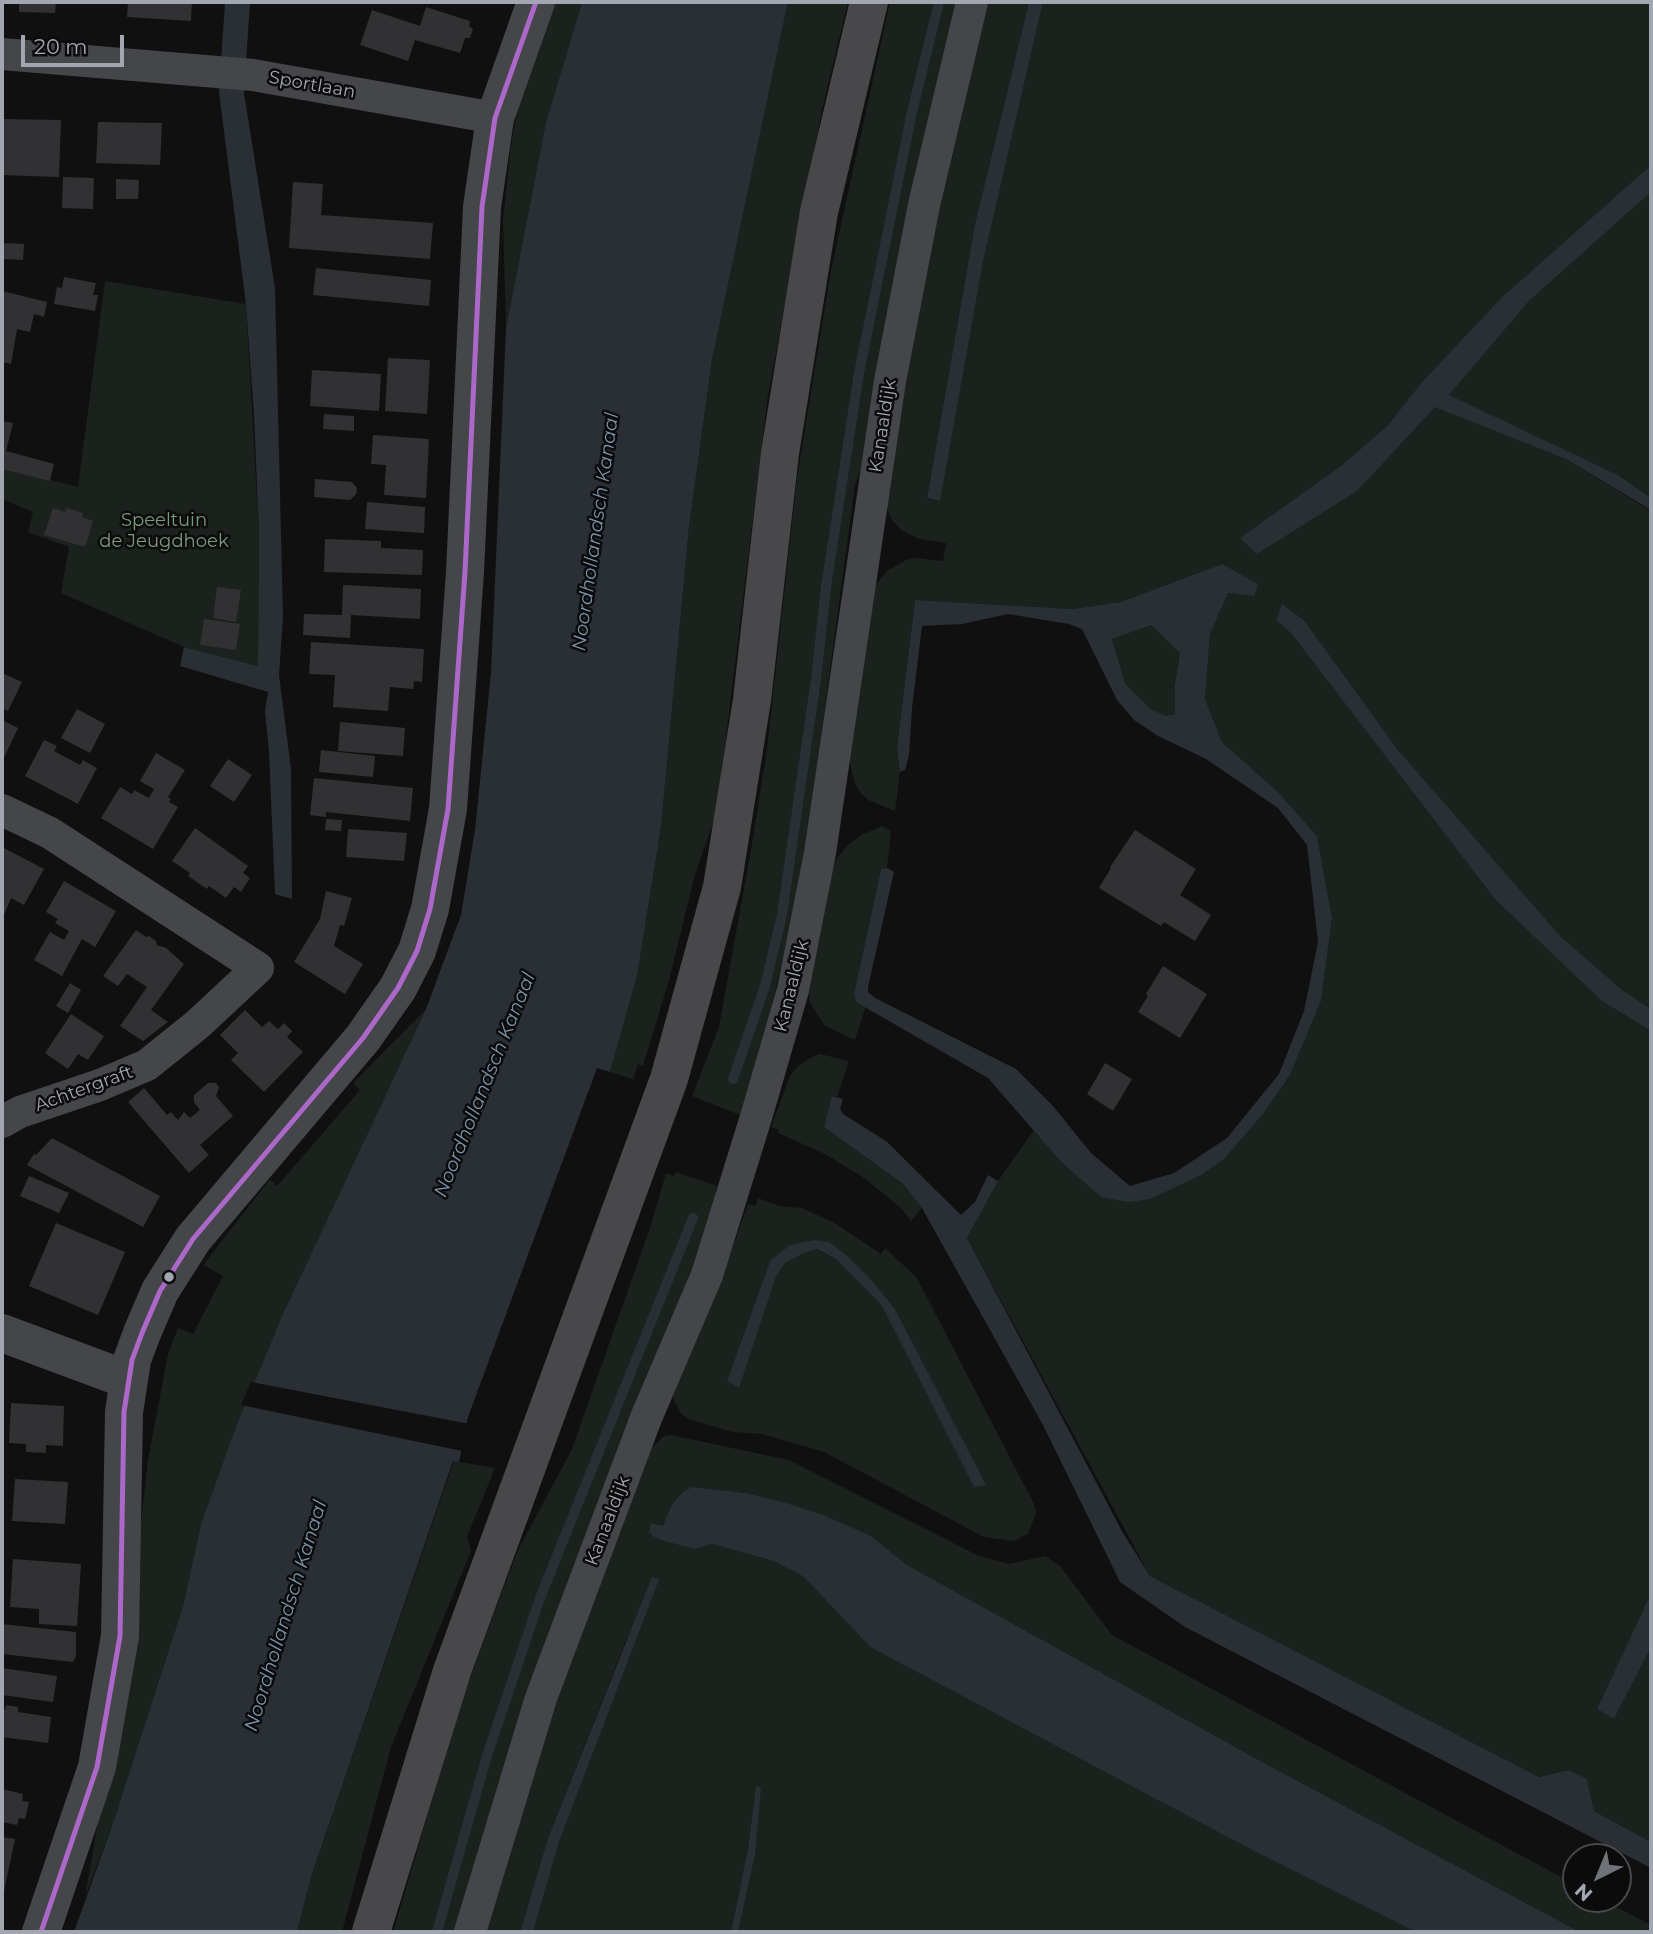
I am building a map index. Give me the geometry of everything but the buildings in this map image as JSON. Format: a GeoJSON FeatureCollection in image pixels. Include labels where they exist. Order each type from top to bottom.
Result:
{"type":"FeatureCollection","features":[{"type":"Feature","properties":{"kind":"main road"},"geometry":{"type":"LineString","coordinates":[[371,1932],[452,1671],[669,1079],[719,900],[752,701],[780,453],[819,212],[870,2]]}},
{"type":"Feature","properties":{"kind":"street"},"geometry":{"type":"LineString","coordinates":[[41,1932],[97,1767],[120,1636],[124,1412],[132,1360],[142,1333],[160,1291],[193,1239],[363,1038],[398,988],[416,951],[430,909],[449,809],[465,572],[482,206],[495,118],[536,2]]}},
{"type":"Feature","properties":{"kind":"street","name":"Kanaaldijk"},"geometry":{"type":"LineString","coordinates":[[470,1932],[541,1698],[646,1419],[707,1275],[793,990],[820,853],[890,381],[924,205],[972,2]]}},
{"type":"Feature","properties":{"kind":"street","name":"Sportlaan"},"geometry":{"type":"LineString","coordinates":[[2,54],[253,75],[495,118]]}},
{"type":"Feature","properties":{"kind":"street","name":"Achtergraft"},"geometry":{"type":"LineString","coordinates":[[2,810],[50,833],[258,968],[198,1024],[147,1065],[100,1085],[20,1112],[2,1122]]}},
{"type":"Feature","properties":{"kind":"street"},"geometry":{"type":"LineString","coordinates":[[2,1333],[128,1380]]}},
{"type":"Feature","properties":{"kind":"green space"},"geometry":{"type":"Polygon","coordinates":[[[547,2],[582,2],[546,122],[506,328],[503,220],[511,145],[522,85],[547,2]]]}},
{"type":"Feature","properties":{"kind":"green space"},"geometry":{"type":"Polygon","coordinates":[[[788,2],[848,2],[822,110],[768,395],[717,811],[695,875],[669,980],[643,1066],[638,1064],[633,1079],[610,1072],[637,976],[661,827],[689,527],[712,360],[788,2]]]}},
{"type":"Feature","properties":{"kind":"green space"},"geometry":{"type":"Polygon","coordinates":[[[890,2],[960,2],[865,457],[855,485],[808,833],[795,909],[745,1117],[692,1096],[719,1027],[767,749],[797,478],[831,270],[890,2]]]}},
{"type":"Feature","properties":{"kind":"green space"},"geometry":{"type":"Polygon","coordinates":[[[985,2],[1029,2],[975,224],[927,498],[939,501],[983,262],[1043,2],[1651,2],[1651,165],[1501,298],[1421,383],[1388,425],[1341,466],[1257,554],[1356,491],[1435,406],[1566,459],[1651,511],[1651,1009],[1622,990],[1560,937],[1398,750],[1304,620],[1282,604],[1276,620],[1292,634],[1602,1001],[1651,1031],[1651,1593],[1597,1709],[1614,1719],[1651,1647],[1651,1842],[1594,1811],[1587,1779],[1569,1770],[1539,1777],[1150,1576],[967,1238],[998,1181],[1034,1130],[1062,1163],[1101,1197],[1225,1158],[1263,1114],[1290,1075],[1321,1001],[1332,918],[1317,836],[1278,792],[1222,742],[1205,699],[1210,634],[1228,593],[1254,595],[1222,564],[1121,602],[1073,609],[915,600],[897,748],[900,772],[895,811],[868,800],[854,781],[849,759],[873,588],[887,571],[906,560],[917,558],[943,561],[946,543],[919,539],[901,530],[892,520],[883,500],[932,229],[985,2]]]}},
{"type":"Feature","properties":{"kind":"green space"},"geometry":{"type":"Polygon","coordinates":[[[1651,192],[1651,498],[1618,475],[1448,395],[1529,301],[1651,192]]]}},
{"type":"Feature","properties":{"kind":"green space","name":"Speeltuin de Jeugdhoek"},"geometry":{"type":"Polygon","coordinates":[[[105,281],[246,304],[259,532],[258,666],[184,647],[61,593],[69,547],[28,532],[33,512],[2,499],[2,468],[78,487],[105,281]]]}},
{"type":"Feature","properties":{"kind":"green space"},"geometry":{"type":"Polygon","coordinates":[[[1151,625],[1180,653],[1175,684],[1175,714],[1166,716],[1152,711],[1124,684],[1112,638],[1151,625]]]}},
{"type":"Feature","properties":{"kind":"green space"},"geometry":{"type":"Polygon","coordinates":[[[882,826],[891,831],[887,868],[881,869],[854,994],[856,1002],[866,1006],[855,1040],[825,1026],[810,1003],[808,989],[837,858],[861,835],[882,826]]]}},
{"type":"Feature","properties":{"kind":"green space"},"geometry":{"type":"Polygon","coordinates":[[[426,1009],[282,1316],[235,1429],[201,1524],[183,1606],[112,1826],[85,1897],[125,1663],[148,1460],[168,1354],[178,1328],[193,1334],[223,1276],[203,1265],[270,1179],[277,1186],[360,1090],[353,1083],[426,1009]]]}},
{"type":"Feature","properties":{"kind":"green space"},"geometry":{"type":"Polygon","coordinates":[[[820,1054],[849,1061],[837,1097],[833,1096],[824,1127],[903,1184],[922,1208],[911,1221],[901,1208],[864,1178],[827,1155],[778,1133],[779,1130],[771,1127],[790,1076],[796,1068],[820,1054]]]}},
{"type":"Feature","properties":{"kind":"green space"},"geometry":{"type":"Polygon","coordinates":[[[676,1172],[717,1186],[715,1191],[722,1193],[683,1299],[592,1517],[562,1597],[524,1707],[457,1932],[393,1932],[461,1703],[491,1621],[518,1550],[572,1449],[650,1228],[666,1173],[674,1176],[676,1172]]]}},
{"type":"Feature","properties":{"kind":"green space"},"geometry":{"type":"Polygon","coordinates":[[[758,1198],[779,1206],[802,1208],[833,1222],[881,1254],[885,1248],[917,1278],[1034,1504],[1036,1513],[1028,1534],[1013,1541],[984,1537],[824,1452],[762,1434],[733,1432],[691,1420],[681,1414],[673,1398],[676,1385],[748,1204],[755,1206],[758,1198]],[[829,1242],[770,1261],[727,1381],[739,1387],[776,1277],[785,1263],[816,1249],[836,1259],[882,1306],[974,1486],[985,1485],[895,1309],[870,1278],[829,1242]]]}},
{"type":"Feature","properties":{"kind":"green space"},"geometry":{"type":"Polygon","coordinates":[[[671,1435],[789,1460],[979,1556],[1009,1564],[1045,1556],[1060,1566],[1112,1635],[1562,1877],[1562,1913],[1628,1913],[1651,1925],[1651,1932],[1580,1932],[1266,1764],[907,1565],[871,1536],[783,1502],[747,1493],[692,1487],[671,1506],[663,1527],[651,1524],[649,1532],[695,1549],[712,1544],[774,1561],[804,1577],[870,1647],[1250,1849],[1416,1932],[738,1932],[755,1855],[756,1787],[748,1848],[731,1932],[533,1932],[559,1842],[659,1580],[625,1643],[548,1838],[520,1932],[484,1932],[571,1646],[649,1450],[664,1436],[671,1435]]]}},
{"type":"Feature","properties":{"kind":"green space"},"geometry":{"type":"Polygon","coordinates":[[[454,1461],[495,1468],[467,1537],[471,1551],[391,1747],[342,1932],[297,1932],[311,1877],[454,1461]]]}},
{"type":"Feature","properties":{"kind":"water"},"geometry":{"type":"Polygon","coordinates":[[[225,2],[250,2],[244,93],[275,288],[283,617],[279,675],[291,769],[292,899],[275,894],[265,711],[268,692],[180,666],[184,647],[258,666],[259,532],[254,415],[246,304],[219,92],[225,2]]]}},
{"type":"Feature","properties":{"kind":"water","name":"Noordhollandsch Kanaal"},"geometry":{"type":"Polygon","coordinates":[[[582,2],[788,2],[712,360],[689,527],[661,827],[637,976],[610,1072],[597,1068],[468,1417],[459,1462],[453,1461],[311,1877],[297,1932],[74,1932],[112,1826],[183,1606],[201,1524],[235,1429],[282,1316],[426,1009],[461,915],[475,830],[491,673],[506,328],[546,122],[582,2]]]}},
{"type":"Feature","properties":{"kind":"water"},"geometry":{"type":"Polygon","coordinates":[[[1029,2],[1043,2],[983,262],[940,501],[927,498],[975,224],[1029,2]]]}},
{"type":"Feature","properties":{"kind":"water"},"geometry":{"type":"Polygon","coordinates":[[[1651,165],[1651,192],[1529,301],[1449,395],[1618,475],[1651,498],[1651,510],[1566,459],[1435,407],[1357,491],[1257,554],[1240,538],[1341,466],[1388,425],[1421,383],[1501,298],[1651,165]]]}},
{"type":"Feature","properties":{"kind":"water"},"geometry":{"type":"Polygon","coordinates":[[[1222,564],[1258,584],[1254,596],[1228,593],[1210,634],[1205,699],[1222,742],[1278,792],[1317,836],[1332,918],[1321,1001],[1290,1075],[1263,1114],[1225,1158],[1201,1175],[1150,1199],[1129,1202],[1101,1197],[1062,1163],[988,1078],[856,1002],[854,994],[881,869],[887,868],[894,872],[868,992],[1016,1069],[1053,1106],[1091,1153],[1130,1186],[1174,1173],[1227,1138],[1279,1074],[1304,1011],[1318,942],[1307,845],[1278,808],[1206,759],[1158,736],[1134,720],[1117,700],[1082,629],[1069,624],[1008,614],[962,624],[922,626],[909,755],[905,770],[900,772],[897,748],[915,600],[1073,609],[1121,602],[1222,564]],[[1151,625],[1112,639],[1125,684],[1152,710],[1166,716],[1175,714],[1175,684],[1180,653],[1151,625]]]}},
{"type":"Feature","properties":{"kind":"water"},"geometry":{"type":"Polygon","coordinates":[[[1282,604],[1304,620],[1398,750],[1560,936],[1622,990],[1651,1009],[1651,1031],[1602,1001],[1495,899],[1292,634],[1276,620],[1282,604]]]}},
{"type":"Feature","properties":{"kind":"water"},"geometry":{"type":"Polygon","coordinates":[[[832,1096],[843,1099],[840,1109],[843,1114],[886,1141],[961,1215],[975,1202],[988,1175],[998,1181],[967,1238],[1123,1533],[1150,1576],[1539,1777],[1569,1770],[1587,1779],[1594,1811],[1651,1842],[1651,1868],[1632,1858],[1632,1843],[1603,1843],[1185,1627],[1120,1582],[1043,1425],[922,1208],[903,1184],[824,1127],[832,1096]]]}},
{"type":"Feature","properties":{"kind":"water"},"geometry":{"type":"Polygon","coordinates":[[[814,1240],[829,1242],[846,1255],[870,1278],[895,1309],[986,1485],[974,1487],[882,1306],[836,1259],[817,1249],[785,1263],[776,1277],[739,1388],[727,1381],[770,1261],[790,1245],[814,1240]]]}},
{"type":"Feature","properties":{"kind":"water"},"geometry":{"type":"Polygon","coordinates":[[[692,1487],[747,1493],[783,1502],[823,1515],[871,1536],[907,1565],[1266,1764],[1580,1932],[1416,1932],[1250,1849],[870,1647],[804,1577],[774,1561],[712,1544],[695,1549],[653,1536],[649,1532],[651,1523],[663,1526],[671,1506],[683,1492],[692,1487]]]}},
{"type":"Feature","properties":{"kind":"water"},"geometry":{"type":"Polygon","coordinates":[[[652,1577],[659,1580],[559,1842],[533,1932],[520,1932],[548,1838],[652,1577]]]}},
{"type":"Feature","properties":{"kind":"water"},"geometry":{"type":"Polygon","coordinates":[[[1651,1593],[1651,1647],[1614,1719],[1597,1709],[1651,1593]]]}},
{"type":"Feature","properties":{"kind":"water"},"geometry":{"type":"Polygon","coordinates":[[[756,1786],[761,1788],[755,1855],[738,1932],[731,1932],[748,1848],[756,1786]]]}},
{"type":"Feature","properties":{"kind":"pier"},"geometry":{"type":"Polygon","coordinates":[[[251,1382],[470,1424],[462,1451],[241,1405],[251,1382]]]}},
{"type":"Feature","properties":{"kind":"waterway"},"geometry":{"type":"LineString","coordinates":[[733,1079],[765,986],[782,915],[816,679],[826,587],[859,373],[912,112],[939,2]]}},
{"type":"Feature","properties":{"kind":"waterway"},"geometry":{"type":"LineString","coordinates":[[437,1932],[486,1759],[540,1598],[693,1218]]}},
{"type":"Feature","properties":{"kind":"transit line"},"geometry":{"type":"LineString","coordinates":[[41,1932],[97,1767],[120,1636],[124,1412],[132,1360],[142,1333],[160,1291],[193,1239],[363,1038],[398,988],[417,951],[430,909],[448,809],[465,572],[482,207],[495,118],[536,2]]}}]}
